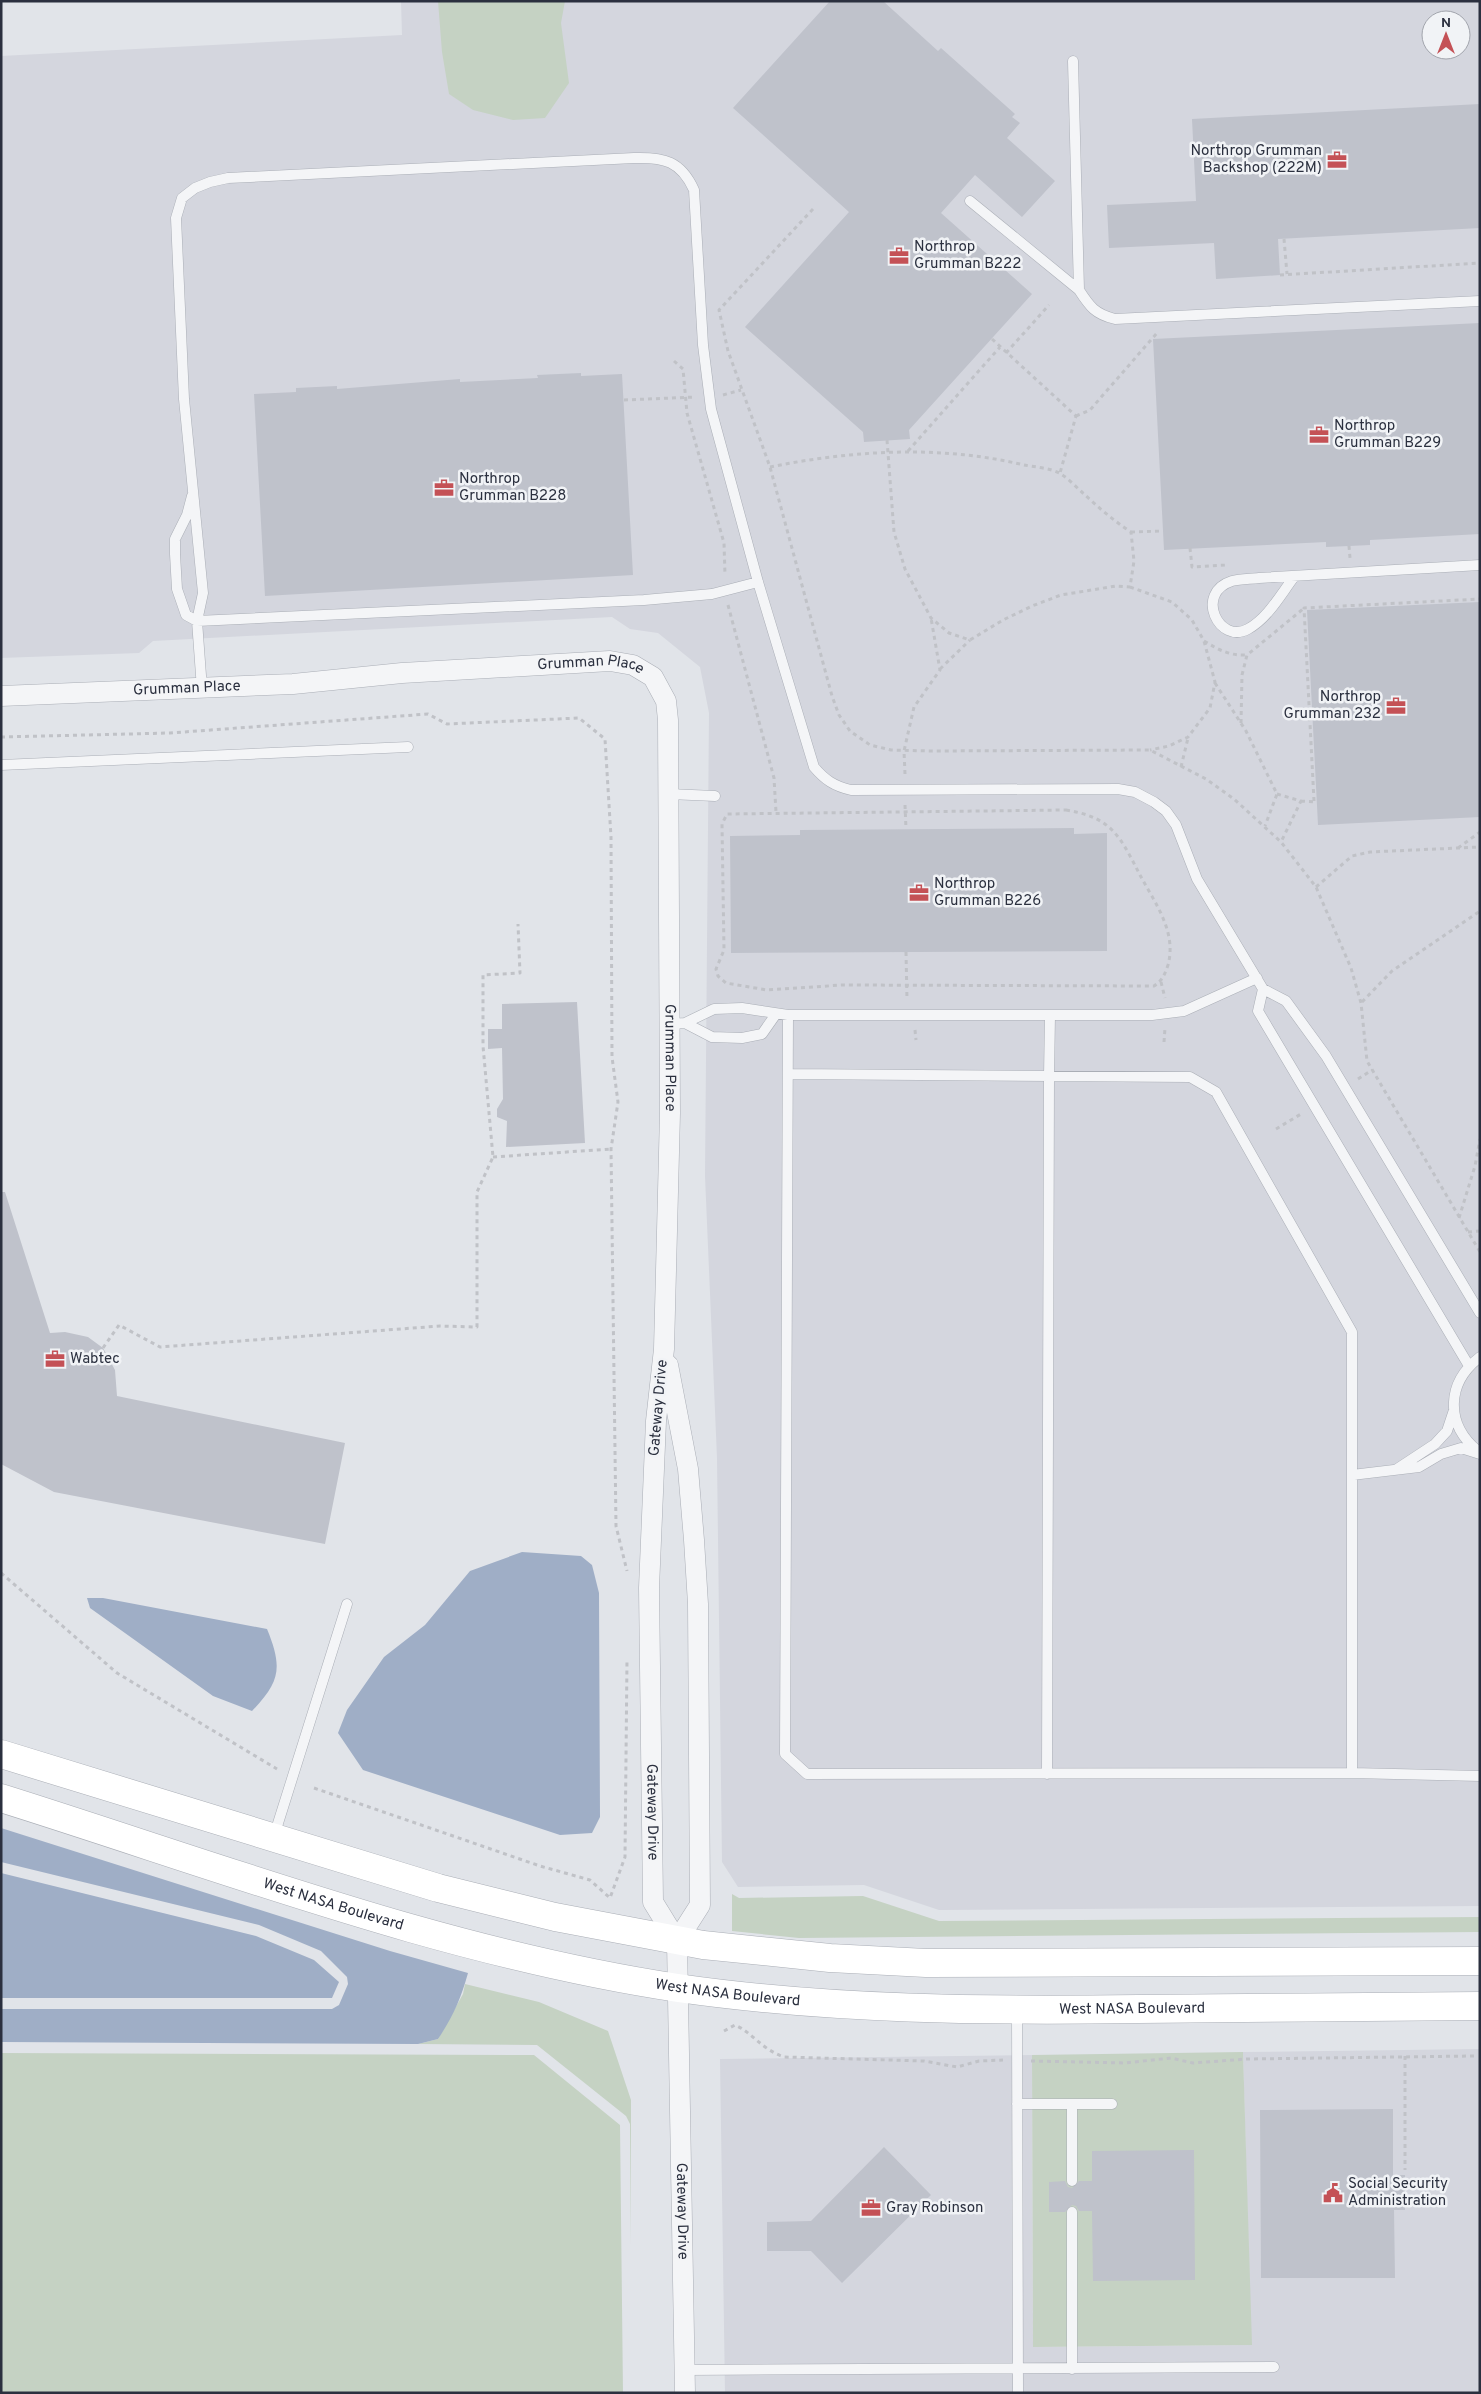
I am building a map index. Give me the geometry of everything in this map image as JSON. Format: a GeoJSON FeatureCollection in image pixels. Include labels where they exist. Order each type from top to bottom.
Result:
{"type":"FeatureCollection","features":[{"type":"Feature","properties":{"kind":"main road"},"geometry":{"type":"LineString","coordinates":[[1,1754],[438,1888],[496,1903],[677,1941],[830,1958],[926,1964],[1480,1961]]}},
{"type":"Feature","properties":{"kind":"main road","name":"West NASA Boulevard"},"geometry":{"type":"LineString","coordinates":[[1,1798],[161,1851],[448,1939],[556,1965],[678,1988],[860,2005],[1018,2010],[1480,2006]]}},
{"type":"Feature","properties":{"kind":"street","name":"Grumman Place"},"geometry":{"type":"LineString","coordinates":[[1,696],[202,689],[596,661],[623,662],[643,670],[653,677],[666,701],[678,1023],[664,1349]]}},
{"type":"Feature","properties":{"kind":"street","name":"Gateway Drive"},"geometry":{"type":"LineString","coordinates":[[664,1349],[656,1422],[649,1588],[653,1902],[677,1941],[685,2393]]}},
{"type":"Feature","properties":{"kind":"street","name":"Gateway Drive"},"geometry":{"type":"LineString","coordinates":[[664,1349],[688,1469],[698,1604],[700,1905],[677,1941]]}},
{"type":"Feature","properties":{"kind":"lane"},"geometry":{"type":"LineString","coordinates":[[1073,61],[1079,290]]}},
{"type":"Feature","properties":{"kind":"lane"},"geometry":{"type":"LineString","coordinates":[[202,689],[197,622],[202,593],[184,399],[176,218],[182,198],[195,188],[228,178],[656,157],[674,164],[687,174],[694,190],[703,345],[711,409],[758,582],[806,747],[814,767],[823,778],[834,786],[851,790],[1118,789],[1135,792],[1166,811],[1176,825],[1197,879],[1263,989],[1286,1001],[1326,1056],[1480,1313]]}},
{"type":"Feature","properties":{"kind":"lane"},"geometry":{"type":"LineString","coordinates":[[970,201],[1079,290],[1099,315],[1115,319],[1480,301]]}},
{"type":"Feature","properties":{"kind":"lane"},"geometry":{"type":"LineString","coordinates":[[193,490],[187,515],[175,539],[175,554],[177,589],[186,614],[197,622],[644,600],[712,594],[758,582]]}},
{"type":"Feature","properties":{"kind":"lane"},"geometry":{"type":"LineString","coordinates":[[1294,577],[1265,615],[1248,630],[1236,633],[1223,627],[1214,616],[1212,602],[1218,589],[1232,581],[1294,577],[1480,565]]}},
{"type":"Feature","properties":{"kind":"lane"},"geometry":{"type":"LineString","coordinates":[[1,765],[408,747]]}},
{"type":"Feature","properties":{"kind":"lane"},"geometry":{"type":"LineString","coordinates":[[669,794],[714,796]]}},
{"type":"Feature","properties":{"kind":"lane"},"geometry":{"type":"LineString","coordinates":[[678,1023],[714,1009],[742,1008],[776,1014],[1152,1014],[1184,1010],[1257,978]]}},
{"type":"Feature","properties":{"kind":"lane"},"geometry":{"type":"LineString","coordinates":[[1263,989],[1258,1011],[1469,1366]]}},
{"type":"Feature","properties":{"kind":"lane"},"geometry":{"type":"LineString","coordinates":[[678,1023],[712,1037],[742,1038],[762,1034],[776,1014]]}},
{"type":"Feature","properties":{"kind":"lane"},"geometry":{"type":"LineString","coordinates":[[788,1014],[785,1754],[807,1774],[1352,1773],[1480,1776]]}},
{"type":"Feature","properties":{"kind":"lane"},"geometry":{"type":"LineString","coordinates":[[1047,1774],[1048,1077],[1050,1015]]}},
{"type":"Feature","properties":{"kind":"lane"},"geometry":{"type":"LineString","coordinates":[[788,1074],[1190,1077],[1216,1092],[1352,1332],[1352,1773]]}},
{"type":"Feature","properties":{"kind":"lane"},"geometry":{"type":"LineString","coordinates":[[1396,1470],[1435,1444],[1447,1431],[1460,1379],[1469,1366],[1480,1357]]}},
{"type":"Feature","properties":{"kind":"lane"},"geometry":{"type":"LineString","coordinates":[[1454,1409],[1458,1427],[1468,1443],[1480,1453]]}},
{"type":"Feature","properties":{"kind":"lane"},"geometry":{"type":"LineString","coordinates":[[1352,1475],[1419,1467],[1441,1454],[1460,1448],[1480,1453]]}},
{"type":"Feature","properties":{"kind":"lane"},"geometry":{"type":"LineString","coordinates":[[273,1837],[346,1604]]}},
{"type":"Feature","properties":{"kind":"lane"},"geometry":{"type":"LineString","coordinates":[[1018,2010],[1018,2393]]}},
{"type":"Feature","properties":{"kind":"lane"},"geometry":{"type":"LineString","coordinates":[[1017,2104],[1112,2104]]}},
{"type":"Feature","properties":{"kind":"lane"},"geometry":{"type":"LineString","coordinates":[[1072,2104],[1072,2181]]}},
{"type":"Feature","properties":{"kind":"lane"},"geometry":{"type":"LineString","coordinates":[[1072,2212],[1072,2369]]}},
{"type":"Feature","properties":{"kind":"lane"},"geometry":{"type":"LineString","coordinates":[[685,2370],[1274,2368]]}},
{"type":"Feature","properties":{"kind":"path"},"geometry":{"type":"LineString","coordinates":[[813,209],[719,310],[728,351],[770,467],[832,696],[839,715],[850,731],[870,745],[904,751],[1150,750],[1169,746],[1188,737]]}},
{"type":"Feature","properties":{"kind":"path"},"geometry":{"type":"LineString","coordinates":[[1284,239],[1287,274]]}},
{"type":"Feature","properties":{"kind":"path"},"geometry":{"type":"LineString","coordinates":[[1280,276],[1480,263]]}},
{"type":"Feature","properties":{"kind":"path"},"geometry":{"type":"LineString","coordinates":[[1006,353],[1049,305]]}},
{"type":"Feature","properties":{"kind":"path"},"geometry":{"type":"LineString","coordinates":[[1076,416],[1090,410],[1157,333],[1167,333]]}},
{"type":"Feature","properties":{"kind":"path"},"geometry":{"type":"LineString","coordinates":[[992,339],[1076,416]]}},
{"type":"Feature","properties":{"kind":"path"},"geometry":{"type":"LineString","coordinates":[[907,451],[1000,347]]}},
{"type":"Feature","properties":{"kind":"path"},"geometry":{"type":"LineString","coordinates":[[674,360],[684,369],[687,413],[724,543],[726,577]]}},
{"type":"Feature","properties":{"kind":"path"},"geometry":{"type":"LineString","coordinates":[[720,396],[742,390]]}},
{"type":"Feature","properties":{"kind":"path"},"geometry":{"type":"LineString","coordinates":[[624,400],[697,397]]}},
{"type":"Feature","properties":{"kind":"path"},"geometry":{"type":"LineString","coordinates":[[1060,473],[1076,416]]}},
{"type":"Feature","properties":{"kind":"path"},"geometry":{"type":"LineString","coordinates":[[887,440],[894,532],[905,568],[931,618],[940,670]]}},
{"type":"Feature","properties":{"kind":"path"},"geometry":{"type":"LineString","coordinates":[[770,467],[801,460],[887,452],[967,454],[1060,473],[1113,520],[1131,532],[1163,531]]}},
{"type":"Feature","properties":{"kind":"path"},"geometry":{"type":"LineString","coordinates":[[1130,587],[1134,560],[1131,532]]}},
{"type":"Feature","properties":{"kind":"path"},"geometry":{"type":"LineString","coordinates":[[1349,546],[1350,558]]}},
{"type":"Feature","properties":{"kind":"path"},"geometry":{"type":"LineString","coordinates":[[905,780],[904,751],[914,707],[940,670],[970,640],[1010,616],[1061,595],[1116,586],[1130,587],[1172,602],[1192,620],[1204,641],[1215,682],[1241,723],[1277,794],[1301,801],[1315,802],[1304,608]]}},
{"type":"Feature","properties":{"kind":"path"},"geometry":{"type":"LineString","coordinates":[[1204,641],[1221,651],[1235,656],[1247,655],[1304,608],[1480,599]]}},
{"type":"Feature","properties":{"kind":"path"},"geometry":{"type":"LineString","coordinates":[[727,602],[774,778],[776,812]]}},
{"type":"Feature","properties":{"kind":"path"},"geometry":{"type":"LineString","coordinates":[[931,618],[949,633],[970,640]]}},
{"type":"Feature","properties":{"kind":"path"},"geometry":{"type":"LineString","coordinates":[[1241,723],[1242,675],[1247,655]]}},
{"type":"Feature","properties":{"kind":"path"},"geometry":{"type":"LineString","coordinates":[[1181,767],[1188,737],[1210,708],[1215,682]]}},
{"type":"Feature","properties":{"kind":"path"},"geometry":{"type":"LineString","coordinates":[[1,737],[170,733],[428,714],[447,724],[579,718],[605,739],[611,837],[612,1057],[618,1102],[611,1149],[616,1526],[628,1573]]}},
{"type":"Feature","properties":{"kind":"path"},"geometry":{"type":"LineString","coordinates":[[1150,750],[1206,780],[1234,799],[1281,842],[1316,887],[1351,968],[1361,1003],[1367,1060],[1480,1252]]}},
{"type":"Feature","properties":{"kind":"path"},"geometry":{"type":"LineString","coordinates":[[1265,826],[1277,794]]}},
{"type":"Feature","properties":{"kind":"path"},"geometry":{"type":"LineString","coordinates":[[1281,842],[1301,801]]}},
{"type":"Feature","properties":{"kind":"path"},"geometry":{"type":"LineString","coordinates":[[906,804],[906,829]]}},
{"type":"Feature","properties":{"kind":"path"},"geometry":{"type":"LineString","coordinates":[[1161,982],[1154,986],[1140,988],[842,985],[767,990],[726,983],[718,976],[716,968],[724,950],[724,817],[727,814],[735,813],[776,812],[1066,810],[1083,813],[1103,822],[1123,844],[1162,914],[1170,937],[1171,953],[1161,982],[1166,1000]]}},
{"type":"Feature","properties":{"kind":"path"},"geometry":{"type":"LineString","coordinates":[[1457,848],[1480,832]]}},
{"type":"Feature","properties":{"kind":"path"},"geometry":{"type":"LineString","coordinates":[[1316,887],[1352,856],[1370,852],[1480,847]]}},
{"type":"Feature","properties":{"kind":"path"},"geometry":{"type":"LineString","coordinates":[[1361,1003],[1392,971],[1480,911]]}},
{"type":"Feature","properties":{"kind":"path"},"geometry":{"type":"LineString","coordinates":[[104,1348],[119,1326],[160,1347],[440,1326],[477,1327],[477,1192],[493,1157],[484,1046],[483,975],[520,973],[518,924]]}},
{"type":"Feature","properties":{"kind":"path"},"geometry":{"type":"LineString","coordinates":[[906,952],[907,1001]]}},
{"type":"Feature","properties":{"kind":"path"},"geometry":{"type":"LineString","coordinates":[[1164,1042],[1165,1025]]}},
{"type":"Feature","properties":{"kind":"path"},"geometry":{"type":"LineString","coordinates":[[1353,1082],[1372,1070]]}},
{"type":"Feature","properties":{"kind":"path"},"geometry":{"type":"LineString","coordinates":[[1276,1129],[1308,1110]]}},
{"type":"Feature","properties":{"kind":"path"},"geometry":{"type":"LineString","coordinates":[[1459,1218],[1475,1166],[1480,1139]]}},
{"type":"Feature","properties":{"kind":"path"},"geometry":{"type":"LineString","coordinates":[[493,1157],[611,1149]]}},
{"type":"Feature","properties":{"kind":"path"},"geometry":{"type":"LineString","coordinates":[[1467,1232],[1480,1231]]}},
{"type":"Feature","properties":{"kind":"path"},"geometry":{"type":"LineString","coordinates":[[1,1572],[117,1673],[277,1768]]}},
{"type":"Feature","properties":{"kind":"path"},"geometry":{"type":"LineString","coordinates":[[314,1788],[540,1866],[590,1880],[610,1898],[624,1856],[627,1651]]}},
{"type":"Feature","properties":{"kind":"path"},"geometry":{"type":"LineString","coordinates":[[724,2031],[735,2026],[743,2029],[769,2051],[784,2056],[924,2060],[957,2067],[979,2060],[1017,2059],[1037,2062],[1125,2063],[1171,2058],[1193,2063],[1247,2059],[1371,2059],[1405,2056],[1474,2056]]}},
{"type":"Feature","properties":{"kind":"path"},"geometry":{"type":"LineString","coordinates":[[1405,2056],[1405,2170]]}},
{"type":"Feature","properties":{"kind":"shaded area"},"geometry":{"type":"Polygon","coordinates":[[[401,1],[1480,1],[1480,1906],[939,1910],[864,1885],[738,1887],[722,1862],[717,1458],[705,1176],[709,713],[700,667],[658,633],[630,629],[612,617],[153,641],[139,653],[1,658],[1,56],[402,35],[401,1]]]}},
{"type":"Feature","properties":{"kind":"shaded area"},"geometry":{"type":"Polygon","coordinates":[[[1480,2049],[1480,2393],[725,2393],[720,2059],[1032,2055],[1033,2347],[1251,2345],[1243,2052],[1480,2049]]]}},
{"type":"Feature","properties":{"kind":"green space"},"geometry":{"type":"Polygon","coordinates":[[[438,1],[565,1],[561,23],[569,83],[545,118],[513,120],[473,110],[449,94],[442,52],[438,1]]]}},
{"type":"Feature","properties":{"kind":"green space"},"geometry":{"type":"Polygon","coordinates":[[[732,1894],[739,1898],[863,1896],[939,1921],[1480,1917],[1480,1932],[799,1938],[732,1931],[732,1894]]]}},
{"type":"Feature","properties":{"kind":"green space"},"geometry":{"type":"Polygon","coordinates":[[[465,1984],[539,2002],[608,2031],[631,2100],[631,2246],[630,2124],[626,2116],[537,2045],[418,2044],[438,2039],[463,1994],[465,1984]]]}},
{"type":"Feature","properties":{"kind":"green space"},"geometry":{"type":"Polygon","coordinates":[[[1243,2052],[1252,2345],[1033,2347],[1032,2055],[1243,2052]]]}},
{"type":"Feature","properties":{"kind":"green space"},"geometry":{"type":"Polygon","coordinates":[[[1,2053],[534,2055],[620,2125],[623,2393],[1,2393],[1,2053]]]}},
{"type":"Feature","properties":{"kind":"water"},"geometry":{"type":"Polygon","coordinates":[[[522,1552],[581,1556],[592,1565],[599,1593],[600,1817],[592,1833],[560,1835],[363,1770],[338,1733],[347,1710],[384,1657],[425,1625],[470,1571],[522,1552]]]}},
{"type":"Feature","properties":{"kind":"water"},"geometry":{"type":"Polygon","coordinates":[[[87,1598],[103,1598],[267,1629],[277,1664],[273,1683],[252,1711],[213,1696],[90,1608],[87,1598]]]}},
{"type":"Feature","properties":{"kind":"water"},"geometry":{"type":"Polygon","coordinates":[[[1,1828],[390,1951],[468,1973],[456,2007],[438,2039],[418,2044],[1,2042],[1,2009],[332,2009],[339,2005],[348,1984],[347,1977],[321,1951],[259,1925],[1,1862],[1,1828]]]}},
{"type":"Feature","properties":{"kind":"water"},"geometry":{"type":"Polygon","coordinates":[[[1,1873],[256,1936],[314,1960],[339,1982],[332,1998],[1,1998],[1,1873]]]}},
{"type":"Feature","properties":{"kind":"building","name":"Northrop Grumman B222"},"geometry":{"type":"Polygon","coordinates":[[[830,1],[883,1],[938,51],[941,48],[1015,114],[1012,117],[1020,123],[1007,138],[1055,181],[1022,217],[975,175],[941,213],[1032,294],[909,430],[910,439],[864,442],[863,432],[745,327],[849,212],[733,108],[830,1]]]}},
{"type":"Feature","properties":{"kind":"building","name":"Northrop Grumman Backshop (222M)"},"geometry":{"type":"Polygon","coordinates":[[[1480,104],[1480,228],[1278,239],[1280,275],[1216,279],[1214,243],[1109,248],[1107,205],[1196,201],[1192,119],[1480,104]]]}},
{"type":"Feature","properties":{"kind":"building","name":"Northrop Grumman B229"},"geometry":{"type":"Polygon","coordinates":[[[1480,323],[1480,534],[1370,540],[1370,545],[1326,547],[1326,542],[1164,550],[1153,339],[1480,323]]]}},
{"type":"Feature","properties":{"kind":"building","name":"Northrop Grumman B228"},"geometry":{"type":"Polygon","coordinates":[[[581,373],[581,376],[622,374],[633,575],[265,596],[254,394],[296,392],[296,388],[337,386],[337,389],[460,379],[460,382],[538,378],[537,375],[581,373]]]}},
{"type":"Feature","properties":{"kind":"building","name":"Northrop Grumman 232"},"geometry":{"type":"Polygon","coordinates":[[[1480,602],[1480,817],[1318,825],[1307,610],[1480,602]]]}},
{"type":"Feature","properties":{"kind":"building","name":"Northrop Grumman B226"},"geometry":{"type":"Polygon","coordinates":[[[1074,828],[1074,834],[1107,833],[1107,951],[731,953],[730,836],[800,835],[800,830],[1074,828]]]}},
{"type":"Feature","properties":{"kind":"building"},"geometry":{"type":"Polygon","coordinates":[[[577,1002],[585,1143],[506,1147],[507,1121],[497,1117],[497,1109],[503,1099],[502,1048],[488,1049],[488,1029],[502,1029],[502,1004],[577,1002]]]}},
{"type":"Feature","properties":{"kind":"building","name":"Wabtec"},"geometry":{"type":"Polygon","coordinates":[[[1,1192],[5,1192],[50,1333],[65,1332],[88,1337],[103,1348],[115,1370],[117,1396],[345,1443],[325,1544],[54,1492],[1,1464],[1,1192]]]}},
{"type":"Feature","properties":{"kind":"building","name":"Social Security Administration"},"geometry":{"type":"Polygon","coordinates":[[[1393,2109],[1393,2175],[1405,2175],[1405,2210],[1394,2210],[1395,2278],[1261,2278],[1260,2110],[1393,2109]]]}},
{"type":"Feature","properties":{"kind":"building","name":"Gray Robinson"},"geometry":{"type":"Polygon","coordinates":[[[884,2147],[931,2195],[842,2283],[811,2251],[767,2251],[767,2222],[811,2221],[884,2147]]]}},
{"type":"Feature","properties":{"kind":"building"},"geometry":{"type":"Polygon","coordinates":[[[1194,2150],[1195,2280],[1093,2281],[1092,2211],[1079,2211],[1076,2206],[1072,2205],[1065,2212],[1049,2212],[1049,2182],[1065,2181],[1068,2187],[1072,2188],[1079,2181],[1092,2181],[1092,2151],[1194,2150]]]}},
{"type":"Feature","properties":{"kind":"place","name":"Northrop Grumman Backshop (222M)"},"geometry":{"type":"Point","coordinates":[1337,160]}},
{"type":"Feature","properties":{"kind":"place","name":"Northrop Grumman B222"},"geometry":{"type":"Point","coordinates":[899,256]}},
{"type":"Feature","properties":{"kind":"place","name":"Northrop Grumman B229"},"geometry":{"type":"Point","coordinates":[1319,435]}},
{"type":"Feature","properties":{"kind":"place","name":"Northrop Grumman B228"},"geometry":{"type":"Point","coordinates":[444,488]}},
{"type":"Feature","properties":{"kind":"place","name":"Northrop Grumman 232"},"geometry":{"type":"Point","coordinates":[1396,706]}},
{"type":"Feature","properties":{"kind":"place","name":"Northrop Grumman B226"},"geometry":{"type":"Point","coordinates":[919,893]}},
{"type":"Feature","properties":{"kind":"place","name":"Wabtec"},"geometry":{"type":"Point","coordinates":[55,1359]}},
{"type":"Feature","properties":{"kind":"place","name":"Social Security Administration"},"geometry":{"type":"Point","coordinates":[1333,2193]}},
{"type":"Feature","properties":{"kind":"place","name":"Gray Robinson"},"geometry":{"type":"Point","coordinates":[871,2208]}}]}
